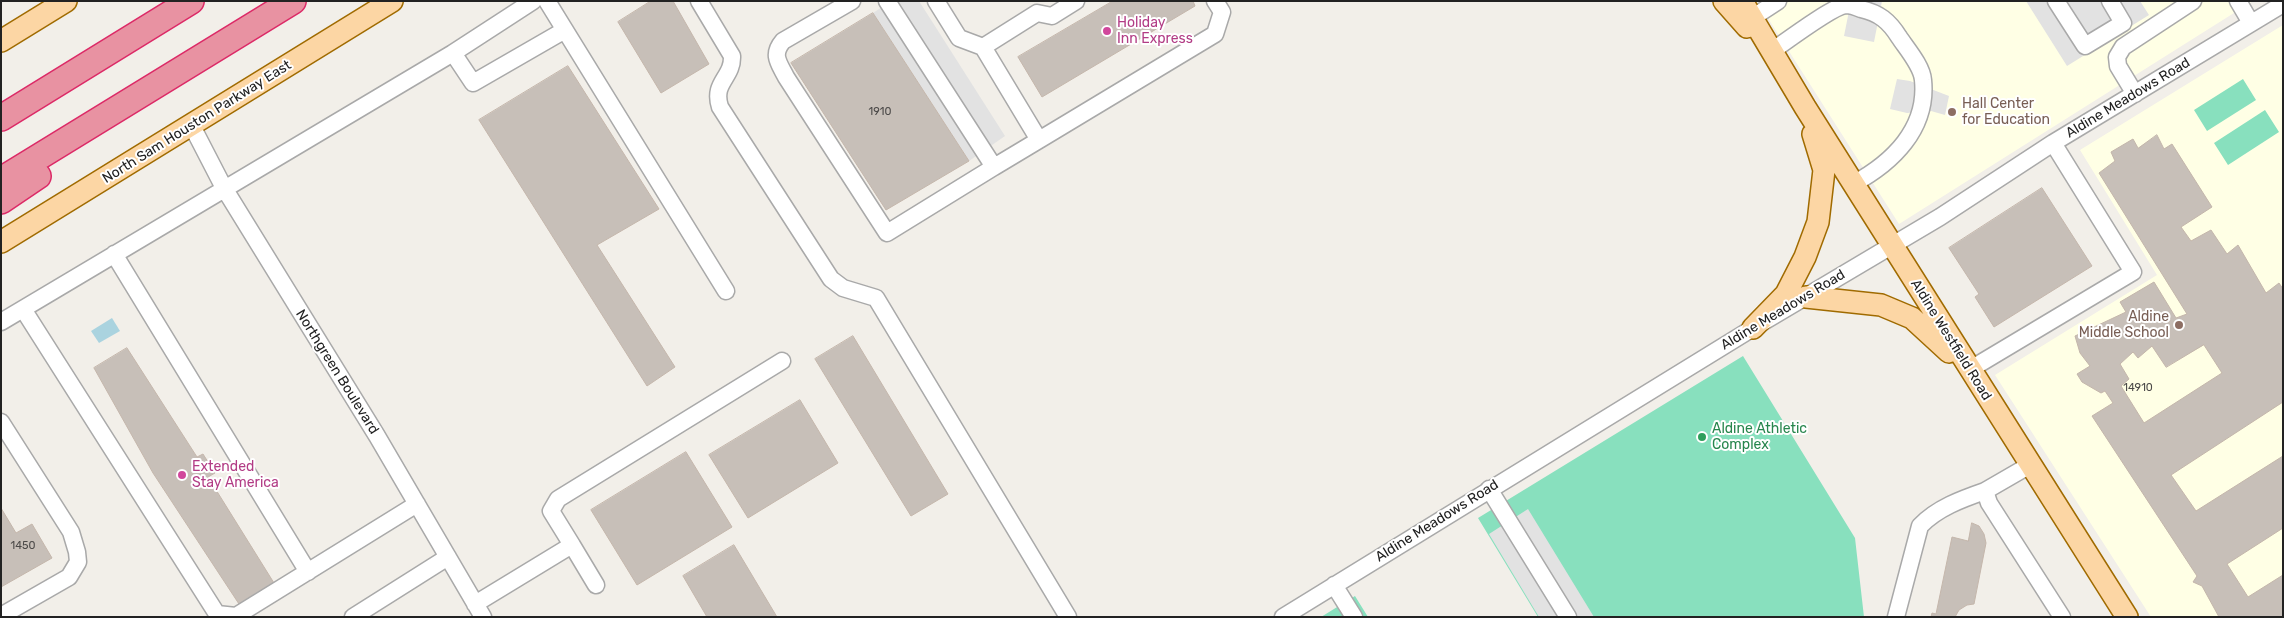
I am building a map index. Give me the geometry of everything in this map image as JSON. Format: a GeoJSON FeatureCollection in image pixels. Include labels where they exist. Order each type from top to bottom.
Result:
{"type":"FeatureCollection","features":[{"type":"Feature","properties":{"kind":"highway"},"geometry":{"type":"LineString","coordinates":[[1,118],[190,1]]}},
{"type":"Feature","properties":{"kind":"highway"},"geometry":{"type":"LineString","coordinates":[[1,180],[293,1]]}},
{"type":"Feature","properties":{"kind":"highway"},"geometry":{"type":"LineString","coordinates":[[1,201],[264,19]]}},
{"type":"Feature","properties":{"kind":"main road"},"geometry":{"type":"LineString","coordinates":[[1,41],[66,1]]}},
{"type":"Feature","properties":{"kind":"main road","name":"North Sam Houston Parkway East"},"geometry":{"type":"LineString","coordinates":[[1,242],[392,1]]}},
{"type":"Feature","properties":{"kind":"main road","name":"Aldine Westfield Road"},"geometry":{"type":"LineString","coordinates":[[1724,1],[1774,56]]}},
{"type":"Feature","properties":{"kind":"main road","name":"Aldine Westfield Road"},"geometry":{"type":"LineString","coordinates":[[1747,10],[1805,107],[1969,370],[2127,617]]}},
{"type":"Feature","properties":{"kind":"main road"},"geometry":{"type":"LineString","coordinates":[[1753,328],[1786,294],[1805,257],[1818,222],[1824,170],[1805,107]]}},
{"type":"Feature","properties":{"kind":"main road"},"geometry":{"type":"LineString","coordinates":[[1806,297],[1880,306],[1912,318],[1969,370]]}},
{"type":"Feature","properties":{"kind":"street"},"geometry":{"type":"LineString","coordinates":[[1,322],[453,53],[533,1]]}},
{"type":"Feature","properties":{"kind":"street"},"geometry":{"type":"LineString","coordinates":[[547,1],[726,291]]}},
{"type":"Feature","properties":{"kind":"street"},"geometry":{"type":"LineString","coordinates":[[699,1],[732,56],[732,65],[717,88],[717,98],[720,107],[831,279],[843,288],[876,298],[1068,617]]}},
{"type":"Feature","properties":{"kind":"street"},"geometry":{"type":"LineString","coordinates":[[852,1],[783,41],[777,48],[777,58],[786,77],[887,233],[1215,34],[1222,12],[1215,1]]}},
{"type":"Feature","properties":{"kind":"street"},"geometry":{"type":"LineString","coordinates":[[888,1],[994,167]]}},
{"type":"Feature","properties":{"kind":"street"},"geometry":{"type":"LineString","coordinates":[[936,1],[959,38],[984,47],[1039,140]]}},
{"type":"Feature","properties":{"kind":"street"},"geometry":{"type":"LineString","coordinates":[[984,47],[1038,7],[1052,16],[1076,1]]}},
{"type":"Feature","properties":{"kind":"street"},"geometry":{"type":"LineString","coordinates":[[1747,10],[1778,1]]}},
{"type":"Feature","properties":{"kind":"street"},"geometry":{"type":"LineString","coordinates":[[2056,1],[2085,46],[2123,23],[2110,1]]}},
{"type":"Feature","properties":{"kind":"street"},"geometry":{"type":"LineString","coordinates":[[2117,57],[2123,47],[2193,1]]}},
{"type":"Feature","properties":{"kind":"street"},"geometry":{"type":"LineString","coordinates":[[2238,1],[2251,24]]}},
{"type":"Feature","properties":{"kind":"street","name":"Aldine Meadows Road"},"geometry":{"type":"LineString","coordinates":[[1283,617],[1753,328],[1892,246],[2053,143],[2283,4]]}},
{"type":"Feature","properties":{"kind":"street"},"geometry":{"type":"LineString","coordinates":[[1774,56],[1835,10],[1847,5],[1870,11],[1886,19],[1917,65],[1923,79],[1922,102],[1916,125],[1904,145],[1890,161],[1853,184]]}},
{"type":"Feature","properties":{"kind":"street"},"geometry":{"type":"LineString","coordinates":[[453,53],[473,84],[565,30]]}},
{"type":"Feature","properties":{"kind":"street"},"geometry":{"type":"LineString","coordinates":[[2105,34],[2117,57],[2118,66],[2135,94]]}},
{"type":"Feature","properties":{"kind":"street","name":"Northgreen Boulevard"},"geometry":{"type":"LineString","coordinates":[[192,126],[224,188],[417,504],[479,610]]}},
{"type":"Feature","properties":{"kind":"street"},"geometry":{"type":"LineString","coordinates":[[1969,370],[2132,272],[2053,143]]}},
{"type":"Feature","properties":{"kind":"street"},"geometry":{"type":"LineString","coordinates":[[114,254],[308,572]]}},
{"type":"Feature","properties":{"kind":"street"},"geometry":{"type":"LineString","coordinates":[[24,309],[217,614],[236,616],[417,504]]}},
{"type":"Feature","properties":{"kind":"street"},"geometry":{"type":"LineString","coordinates":[[596,585],[551,511],[558,499],[782,361]]}},
{"type":"Feature","properties":{"kind":"street"},"geometry":{"type":"LineString","coordinates":[[1,422],[70,532],[77,552],[78,562],[69,577],[1,616]]}},
{"type":"Feature","properties":{"kind":"street"},"geometry":{"type":"LineString","coordinates":[[1896,617],[1920,526],[1926,519],[1957,501],[1986,491],[2030,465]]}},
{"type":"Feature","properties":{"kind":"street"},"geometry":{"type":"LineString","coordinates":[[1489,489],[1568,617]]}},
{"type":"Feature","properties":{"kind":"street"},"geometry":{"type":"LineString","coordinates":[[1986,491],[1989,503],[2062,617]]}},
{"type":"Feature","properties":{"kind":"street"},"geometry":{"type":"LineString","coordinates":[[479,610],[572,545]]}},
{"type":"Feature","properties":{"kind":"street"},"geometry":{"type":"LineString","coordinates":[[352,617],[448,557]]}},
{"type":"Feature","properties":{"kind":"street"},"geometry":{"type":"LineString","coordinates":[[1334,585],[1354,617]]}},
{"type":"Feature","properties":{"kind":"shaded area"},"geometry":{"type":"Polygon","coordinates":[[[891,1],[919,1],[1005,136],[969,161],[873,13],[891,1]]]}},
{"type":"Feature","properties":{"kind":"shaded area","name":"Hall Center for Education"},"geometry":{"type":"Polygon","coordinates":[[[1757,1],[2253,1],[1899,224],[1757,1]]]}},
{"type":"Feature","properties":{"kind":"shaded area"},"geometry":{"type":"Polygon","coordinates":[[[1851,1],[1882,1],[1874,42],[1844,36],[1851,1]]]}},
{"type":"Feature","properties":{"kind":"shaded area"},"geometry":{"type":"Polygon","coordinates":[[[2026,1],[2140,1],[2149,15],[2067,66],[2026,1]]]}},
{"type":"Feature","properties":{"kind":"shaded area","name":"Aldine Middle School"},"geometry":{"type":"Polygon","coordinates":[[[2283,25],[2283,617],[2151,617],[1995,375],[2157,275],[2080,150],[2283,25]]]}},
{"type":"Feature","properties":{"kind":"shaded area"},"geometry":{"type":"Polygon","coordinates":[[[1897,79],[1910,81],[1949,96],[1945,115],[1931,111],[1907,113],[1890,109],[1897,79]]]}},
{"type":"Feature","properties":{"kind":"shaded area"},"geometry":{"type":"Polygon","coordinates":[[[1528,509],[1594,617],[1539,617],[1489,534],[1528,509]]]}},
{"type":"Feature","properties":{"kind":"green space"},"geometry":{"type":"Polygon","coordinates":[[[2243,79],[2256,100],[2207,131],[2194,110],[2243,79]]]}},
{"type":"Feature","properties":{"kind":"green space"},"geometry":{"type":"Polygon","coordinates":[[[2265,110],[2279,132],[2228,165],[2214,143],[2265,110]]]}},
{"type":"Feature","properties":{"kind":"green space","name":"Aldine Athletic Complex"},"geometry":{"type":"Polygon","coordinates":[[[1743,356],[1855,538],[1864,617],[1538,617],[1478,518],[1743,356]]]}},
{"type":"Feature","properties":{"kind":"green space"},"geometry":{"type":"Polygon","coordinates":[[[1355,596],[1368,617],[1321,617],[1355,596]]]}},
{"type":"Feature","properties":{"kind":"water"},"geometry":{"type":"Polygon","coordinates":[[[112,318],[120,331],[99,343],[91,331],[112,318]]]}},
{"type":"Feature","properties":{"kind":"building"},"geometry":{"type":"Polygon","coordinates":[[[651,1],[673,1],[709,64],[661,93],[618,22],[651,1]]]}},
{"type":"Feature","properties":{"kind":"building","name":"Holiday Inn Express"},"geometry":{"type":"Polygon","coordinates":[[[1113,1],[1193,1],[1195,6],[1042,97],[1018,57],[1113,1]]]}},
{"type":"Feature","properties":{"kind":"building"},"geometry":{"type":"Polygon","coordinates":[[[873,13],[969,161],[886,210],[791,63],[873,13]]]}},
{"type":"Feature","properties":{"kind":"building"},"geometry":{"type":"Polygon","coordinates":[[[568,66],[659,209],[597,245],[675,367],[647,386],[479,120],[568,66]]]}},
{"type":"Feature","properties":{"kind":"building"},"geometry":{"type":"Polygon","coordinates":[[[2157,135],[2164,149],[2172,144],[2212,207],[2181,227],[2191,241],[2211,230],[2227,254],[2238,245],[2266,293],[2279,283],[2283,289],[2283,402],[2171,475],[2196,511],[2283,456],[2283,528],[2227,564],[2248,597],[2283,575],[2283,617],[2219,617],[2202,586],[2193,582],[2197,576],[2092,416],[2113,403],[2105,391],[2101,393],[2082,382],[2077,374],[2090,366],[2080,353],[2075,336],[2126,312],[2120,302],[2154,282],[2176,318],[2187,314],[2099,173],[2115,161],[2111,152],[2133,139],[2138,148],[2157,135]],[[2204,345],[2166,367],[2152,346],[2138,358],[2133,352],[2120,364],[2129,379],[2121,386],[2144,423],[2222,373],[2204,345]]]}},
{"type":"Feature","properties":{"kind":"building"},"geometry":{"type":"Polygon","coordinates":[[[2042,188],[2092,266],[1994,327],[1975,297],[1979,294],[1949,248],[2042,188]]]}},
{"type":"Feature","properties":{"kind":"building"},"geometry":{"type":"Polygon","coordinates":[[[853,336],[948,494],[911,516],[815,359],[853,336]]]}},
{"type":"Feature","properties":{"kind":"building","name":"Extended Stay America"},"geometry":{"type":"Polygon","coordinates":[[[127,348],[197,457],[203,454],[215,473],[208,477],[274,583],[239,604],[153,473],[94,368],[127,348]]]}},
{"type":"Feature","properties":{"kind":"building"},"geometry":{"type":"Polygon","coordinates":[[[800,400],[838,463],[748,518],[709,455],[800,400]]]}},
{"type":"Feature","properties":{"kind":"building"},"geometry":{"type":"Polygon","coordinates":[[[686,452],[732,527],[637,585],[591,510],[686,452]]]}},
{"type":"Feature","properties":{"kind":"building"},"geometry":{"type":"Polygon","coordinates":[[[1,508],[16,533],[32,524],[52,558],[1,587],[1,508]]]}},
{"type":"Feature","properties":{"kind":"building"},"geometry":{"type":"Polygon","coordinates":[[[1972,523],[1979,526],[1984,534],[1986,543],[1974,604],[1967,605],[1959,610],[1955,617],[1931,617],[1932,613],[1936,614],[1952,537],[1968,541],[1972,523]]]}},
{"type":"Feature","properties":{"kind":"building"},"geometry":{"type":"Polygon","coordinates":[[[734,545],[777,617],[707,617],[683,576],[734,545]]]}},
{"type":"Feature","properties":{"kind":"place","name":"Holiday Inn Express"},"geometry":{"type":"Point","coordinates":[1107,31]}},
{"type":"Feature","properties":{"kind":"place","name":"Hall Center for Education"},"geometry":{"type":"Point","coordinates":[1952,112]}},
{"type":"Feature","properties":{"kind":"place","name":"Aldine Middle School"},"geometry":{"type":"Point","coordinates":[2179,325]}},
{"type":"Feature","properties":{"kind":"place","name":"Aldine Athletic Complex"},"geometry":{"type":"Point","coordinates":[1702,437]}},
{"type":"Feature","properties":{"kind":"place","name":"Extended Stay America"},"geometry":{"type":"Point","coordinates":[182,475]}}]}
